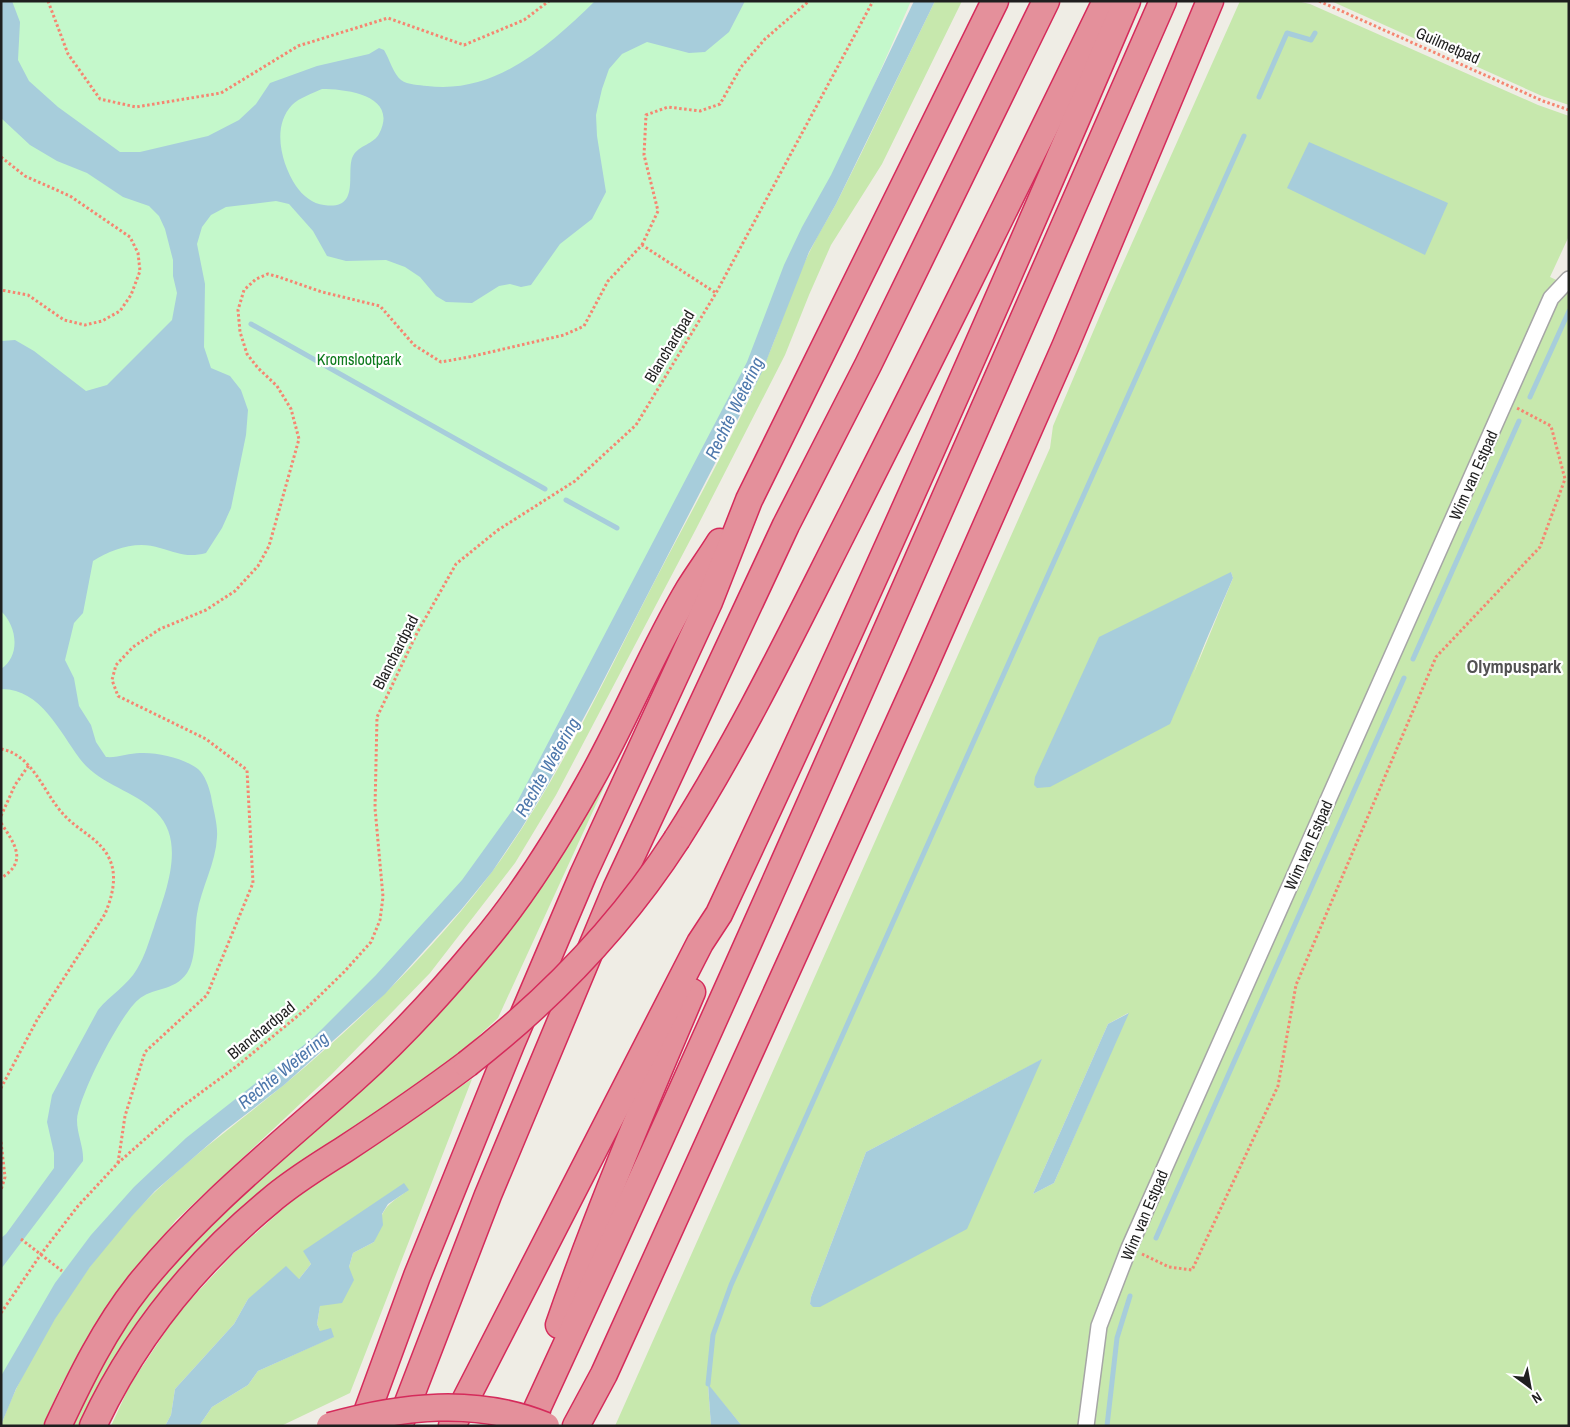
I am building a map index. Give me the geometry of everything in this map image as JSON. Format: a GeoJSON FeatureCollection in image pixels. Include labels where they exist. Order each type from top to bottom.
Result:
{"type":"FeatureCollection","features":[{"type":"Feature","properties":{"kind":"highway"},"geometry":{"type":"LineString","coordinates":[[362,1426],[417,1276],[512,1044],[583,875],[709,602],[749,500],[995,1]]}},
{"type":"Feature","properties":{"kind":"highway"},"geometry":{"type":"LineString","coordinates":[[399,1426],[488,1195],[620,880],[786,525],[868,365],[1046,1]]}},
{"type":"Feature","properties":{"kind":"highway"},"geometry":{"type":"LineString","coordinates":[[93,1426],[119,1377],[154,1323],[177,1293],[224,1243],[271,1200],[467,1064],[510,1030],[560,983],[623,913],[677,839],[726,758],[766,684],[981,260],[1106,1]]}},
{"type":"Feature","properties":{"kind":"highway"},"geometry":{"type":"LineString","coordinates":[[452,1426],[700,943],[719,914],[823,695],[1009,276],[1127,1]]}},
{"type":"Feature","properties":{"kind":"highway"},"geometry":{"type":"LineString","coordinates":[[529,1426],[647,1172],[809,810],[1163,1]]}},
{"type":"Feature","properties":{"kind":"highway"},"geometry":{"type":"LineString","coordinates":[[576,1426],[604,1374],[924,668],[1065,347],[1210,1]]}},
{"type":"Feature","properties":{"kind":"highway"},"geometry":{"type":"LineString","coordinates":[[58,1426],[84,1371],[108,1330],[137,1288],[169,1250],[202,1214],[355,1078],[415,1020],[482,944],[537,868],[589,783],[688,590],[749,500]]}},
{"type":"Feature","properties":{"kind":"highway"},"geometry":{"type":"LineString","coordinates":[[525,1426],[579,1268],[644,1105],[711,948],[719,914]]}},
{"type":"Feature","properties":{"kind":"highway"},"geometry":{"type":"LineString","coordinates":[[587,1426],[604,1374]]}},
{"type":"Feature","properties":{"kind":"highway"},"geometry":{"type":"LineString","coordinates":[[330,1426],[371,1415],[410,1408],[444,1407],[473,1408],[508,1414],[546,1426]]}},
{"type":"Feature","properties":{"kind":"street","name":"Wim van Estpad"},"geometry":{"type":"LineString","coordinates":[[1086,1426],[1099,1326],[1129,1248],[1551,298],[1569,278]]}},
{"type":"Feature","properties":{"kind":"path"},"geometry":{"type":"LineString","coordinates":[[48,1],[68,54],[100,99],[136,107],[220,93],[298,46],[388,18],[464,45],[524,20],[550,1]]}},
{"type":"Feature","properties":{"kind":"path"},"geometry":{"type":"LineString","coordinates":[[118,1164],[125,1116],[145,1052],[206,996],[253,883],[247,770],[206,739],[118,696],[112,680],[116,665],[133,647],[160,629],[206,610],[235,591],[258,566],[269,546],[299,439],[291,409],[277,386],[247,354],[240,332],[238,310],[244,290],[256,279],[268,274],[322,292],[380,306],[414,345],[441,362],[564,335],[584,326],[608,281],[642,245],[658,211],[644,155],[646,115],[668,107],[700,111],[720,104],[741,67],[765,39],[808,1]]}},
{"type":"Feature","properties":{"kind":"path","name":"Blanchardpad"},"geometry":{"type":"LineString","coordinates":[[1,1313],[41,1254],[78,1206],[118,1164],[180,1108],[237,1066],[306,1009],[350,966],[371,942],[380,920],[383,897],[375,808],[377,717],[417,633],[456,564],[498,530],[576,481],[636,425],[716,293],[873,1]]}},
{"type":"Feature","properties":{"kind":"path","name":"Guilmetpad"},"geometry":{"type":"LineString","coordinates":[[1318,1],[1543,101],[1569,110]]}},
{"type":"Feature","properties":{"kind":"path"},"geometry":{"type":"LineString","coordinates":[[1,157],[25,176],[70,196],[130,237],[138,253],[140,271],[131,294],[120,311],[102,321],[85,326],[64,320],[28,295],[1,290]]}},
{"type":"Feature","properties":{"kind":"path"},"geometry":{"type":"LineString","coordinates":[[642,245],[716,293]]}},
{"type":"Feature","properties":{"kind":"path"},"geometry":{"type":"LineString","coordinates":[[1129,1248],[1169,1267],[1192,1270],[1278,1086],[1296,985],[1436,657],[1540,547],[1565,479],[1551,426],[1505,402]]}},
{"type":"Feature","properties":{"kind":"path"},"geometry":{"type":"LineString","coordinates":[[1,749],[13,751],[29,765],[64,816],[97,842],[109,859],[113,894],[105,914],[38,1020],[1,1088]]}},
{"type":"Feature","properties":{"kind":"path"},"geometry":{"type":"LineString","coordinates":[[1,816],[14,785],[29,765]]}},
{"type":"Feature","properties":{"kind":"path"},"geometry":{"type":"LineString","coordinates":[[1,830],[2,824]]}},
{"type":"Feature","properties":{"kind":"path"},"geometry":{"type":"LineString","coordinates":[[1,878],[11,872],[17,859],[17,847],[2,824]]}},
{"type":"Feature","properties":{"kind":"path"},"geometry":{"type":"LineString","coordinates":[[1,1142],[5,1177],[1,1190]]}},
{"type":"Feature","properties":{"kind":"path"},"geometry":{"type":"LineString","coordinates":[[21,1239],[62,1271]]}},
{"type":"Feature","properties":{"kind":"green space","name":"Kromslootpark"},"geometry":{"type":"Polygon","coordinates":[[[1,1],[911,1],[703,474],[505,841],[403,966],[145,1186],[55,1297],[1,1407],[1,1]]]}},
{"type":"Feature","properties":{"kind":"green space"},"geometry":{"type":"Polygon","coordinates":[[[935,1],[962,1],[882,164],[831,245],[785,355],[696,529],[556,795],[515,863],[430,973],[331,1075],[176,1220],[113,1299],[61,1385],[43,1426],[1,1426],[28,1364],[67,1299],[112,1238],[158,1189],[189,1161],[285,1084],[341,1036],[420,958],[491,873],[534,809],[573,741],[735,429],[768,355],[804,264],[849,179],[935,1]]]}},
{"type":"Feature","properties":{"kind":"green space"},"geometry":{"type":"Polygon","coordinates":[[[1240,1],[1297,1],[1310,4],[1538,105],[1569,116],[1569,236],[1550,277],[1569,286],[1569,1426],[742,1426],[708,1385],[711,1426],[615,1426],[1050,448],[1053,426],[1107,299],[1240,1]],[[1231,572],[1193,675],[1233,578],[1231,572]],[[1128,1013],[1108,1024],[1033,1194],[1054,1183],[1128,1013]],[[1041,1060],[866,1152],[811,1297],[810,1305],[1041,1060]]]}},
{"type":"Feature","properties":{"kind":"green space"},"geometry":{"type":"Polygon","coordinates":[[[1331,1],[1569,1],[1569,105],[1542,96],[1331,1]]]}},
{"type":"Feature","properties":{"kind":"green space"},"geometry":{"type":"Polygon","coordinates":[[[605,785],[498,1018],[448,1064],[258,1201],[86,1426],[71,1426],[93,1375],[144,1297],[208,1225],[415,1040],[501,940],[605,785]]]}},
{"type":"Feature","properties":{"kind":"green space"},"geometry":{"type":"Polygon","coordinates":[[[472,1079],[350,1393],[281,1426],[199,1426],[212,1407],[248,1385],[258,1371],[333,1337],[320,1331],[317,1324],[320,1306],[349,1267],[353,1253],[374,1242],[384,1211],[409,1190],[304,1251],[311,1264],[299,1279],[248,1299],[234,1324],[175,1389],[171,1415],[165,1426],[111,1426],[130,1385],[178,1313],[236,1251],[302,1192],[472,1079]]]}},
{"type":"Feature","properties":{"kind":"water"},"geometry":{"type":"Polygon","coordinates":[[[1,1],[12,1],[20,22],[18,60],[29,81],[58,107],[120,152],[140,152],[208,136],[239,120],[256,104],[270,83],[317,66],[369,54],[379,48],[384,50],[398,78],[404,82],[417,85],[452,87],[476,83],[498,75],[520,63],[540,50],[595,1],[745,1],[729,32],[705,52],[689,53],[647,42],[622,54],[609,69],[596,115],[597,136],[606,192],[592,219],[560,244],[531,285],[521,287],[510,284],[499,286],[472,303],[446,302],[436,296],[420,277],[405,267],[386,260],[346,261],[327,256],[313,231],[289,204],[276,201],[226,207],[211,215],[202,227],[197,244],[205,284],[204,347],[211,368],[230,376],[241,390],[248,410],[246,435],[231,508],[222,528],[206,553],[188,555],[151,546],[134,545],[108,553],[93,561],[83,613],[74,623],[65,660],[74,678],[79,706],[91,725],[96,742],[106,757],[140,753],[162,755],[192,765],[203,774],[211,796],[217,827],[216,847],[199,904],[194,952],[187,973],[176,983],[138,1000],[121,1022],[101,1057],[79,1109],[77,1125],[83,1161],[1,1269],[1,1238],[6,1234],[54,1168],[54,1153],[47,1122],[52,1095],[98,1010],[129,980],[140,964],[168,884],[172,853],[170,838],[165,824],[156,812],[147,804],[88,768],[48,714],[38,704],[27,696],[15,691],[1,689],[1,669],[12,657],[14,641],[11,625],[1,611],[1,341],[15,340],[34,351],[86,391],[107,385],[172,320],[177,293],[173,276],[173,260],[165,229],[159,216],[149,206],[123,197],[87,173],[57,161],[30,145],[1,118],[1,1]],[[322,89],[295,102],[286,114],[280,135],[283,157],[296,186],[308,198],[324,205],[336,205],[343,202],[348,196],[353,156],[359,149],[377,137],[383,121],[382,111],[377,103],[368,97],[333,89],[322,89]]]}},
{"type":"Feature","properties":{"kind":"water","name":"Rechte Wetering"},"geometry":{"type":"Polygon","coordinates":[[[914,1],[935,1],[836,204],[809,252],[762,372],[596,695],[546,788],[521,829],[492,872],[461,910],[385,994],[284,1085],[223,1132],[155,1191],[132,1216],[90,1267],[55,1319],[16,1389],[1,1425],[1,1376],[55,1283],[91,1235],[134,1187],[186,1138],[314,1037],[376,975],[462,880],[514,808],[747,362],[784,265],[802,227],[831,175],[914,1]]]}},
{"type":"Feature","properties":{"kind":"water"},"geometry":{"type":"Polygon","coordinates":[[[1309,142],[1448,203],[1425,255],[1287,188],[1309,142]]]}},
{"type":"Feature","properties":{"kind":"water"},"geometry":{"type":"Polygon","coordinates":[[[1231,572],[1233,578],[1170,724],[1050,787],[1037,788],[1034,785],[1035,777],[1099,637],[1231,572]]]}},
{"type":"Feature","properties":{"kind":"water"},"geometry":{"type":"Polygon","coordinates":[[[1129,1013],[1054,1183],[1033,1194],[1108,1024],[1129,1013]]]}},
{"type":"Feature","properties":{"kind":"water"},"geometry":{"type":"Polygon","coordinates":[[[1042,1059],[967,1229],[820,1307],[813,1307],[810,1304],[811,1297],[866,1152],[1042,1059]]]}},
{"type":"Feature","properties":{"kind":"water"},"geometry":{"type":"Polygon","coordinates":[[[404,1183],[409,1190],[388,1204],[382,1214],[383,1225],[374,1242],[353,1253],[349,1267],[354,1280],[342,1303],[320,1306],[317,1324],[320,1331],[331,1328],[334,1337],[258,1371],[248,1385],[212,1407],[199,1426],[165,1426],[171,1415],[175,1389],[234,1324],[248,1299],[286,1266],[299,1279],[311,1264],[303,1251],[404,1183]]]}},
{"type":"Feature","properties":{"kind":"water"},"geometry":{"type":"Polygon","coordinates":[[[708,1384],[742,1426],[711,1426],[708,1384]]]}},
{"type":"Feature","properties":{"kind":"waterway"},"geometry":{"type":"LineString","coordinates":[[1259,97],[1287,33],[1311,40],[1315,33]]}},
{"type":"Feature","properties":{"kind":"waterway"},"geometry":{"type":"LineString","coordinates":[[708,1384],[713,1335],[731,1285],[1244,136]]}},
{"type":"Feature","properties":{"kind":"waterway"},"geometry":{"type":"LineString","coordinates":[[1530,397],[1569,311]]}},
{"type":"Feature","properties":{"kind":"waterway"},"geometry":{"type":"LineString","coordinates":[[251,324],[545,489]]}},
{"type":"Feature","properties":{"kind":"waterway"},"geometry":{"type":"LineString","coordinates":[[1413,659],[1519,421]]}},
{"type":"Feature","properties":{"kind":"waterway"},"geometry":{"type":"LineString","coordinates":[[566,500],[617,528]]}},
{"type":"Feature","properties":{"kind":"waterway"},"geometry":{"type":"LineString","coordinates":[[1156,1238],[1404,678]]}},
{"type":"Feature","properties":{"kind":"waterway"},"geometry":{"type":"LineString","coordinates":[[1107,1426],[1117,1338],[1130,1296]]}},
{"type":"Feature","properties":{"kind":"district","name":"Olympuspark"},"geometry":{"type":"Point","coordinates":[1514,666]}}]}
